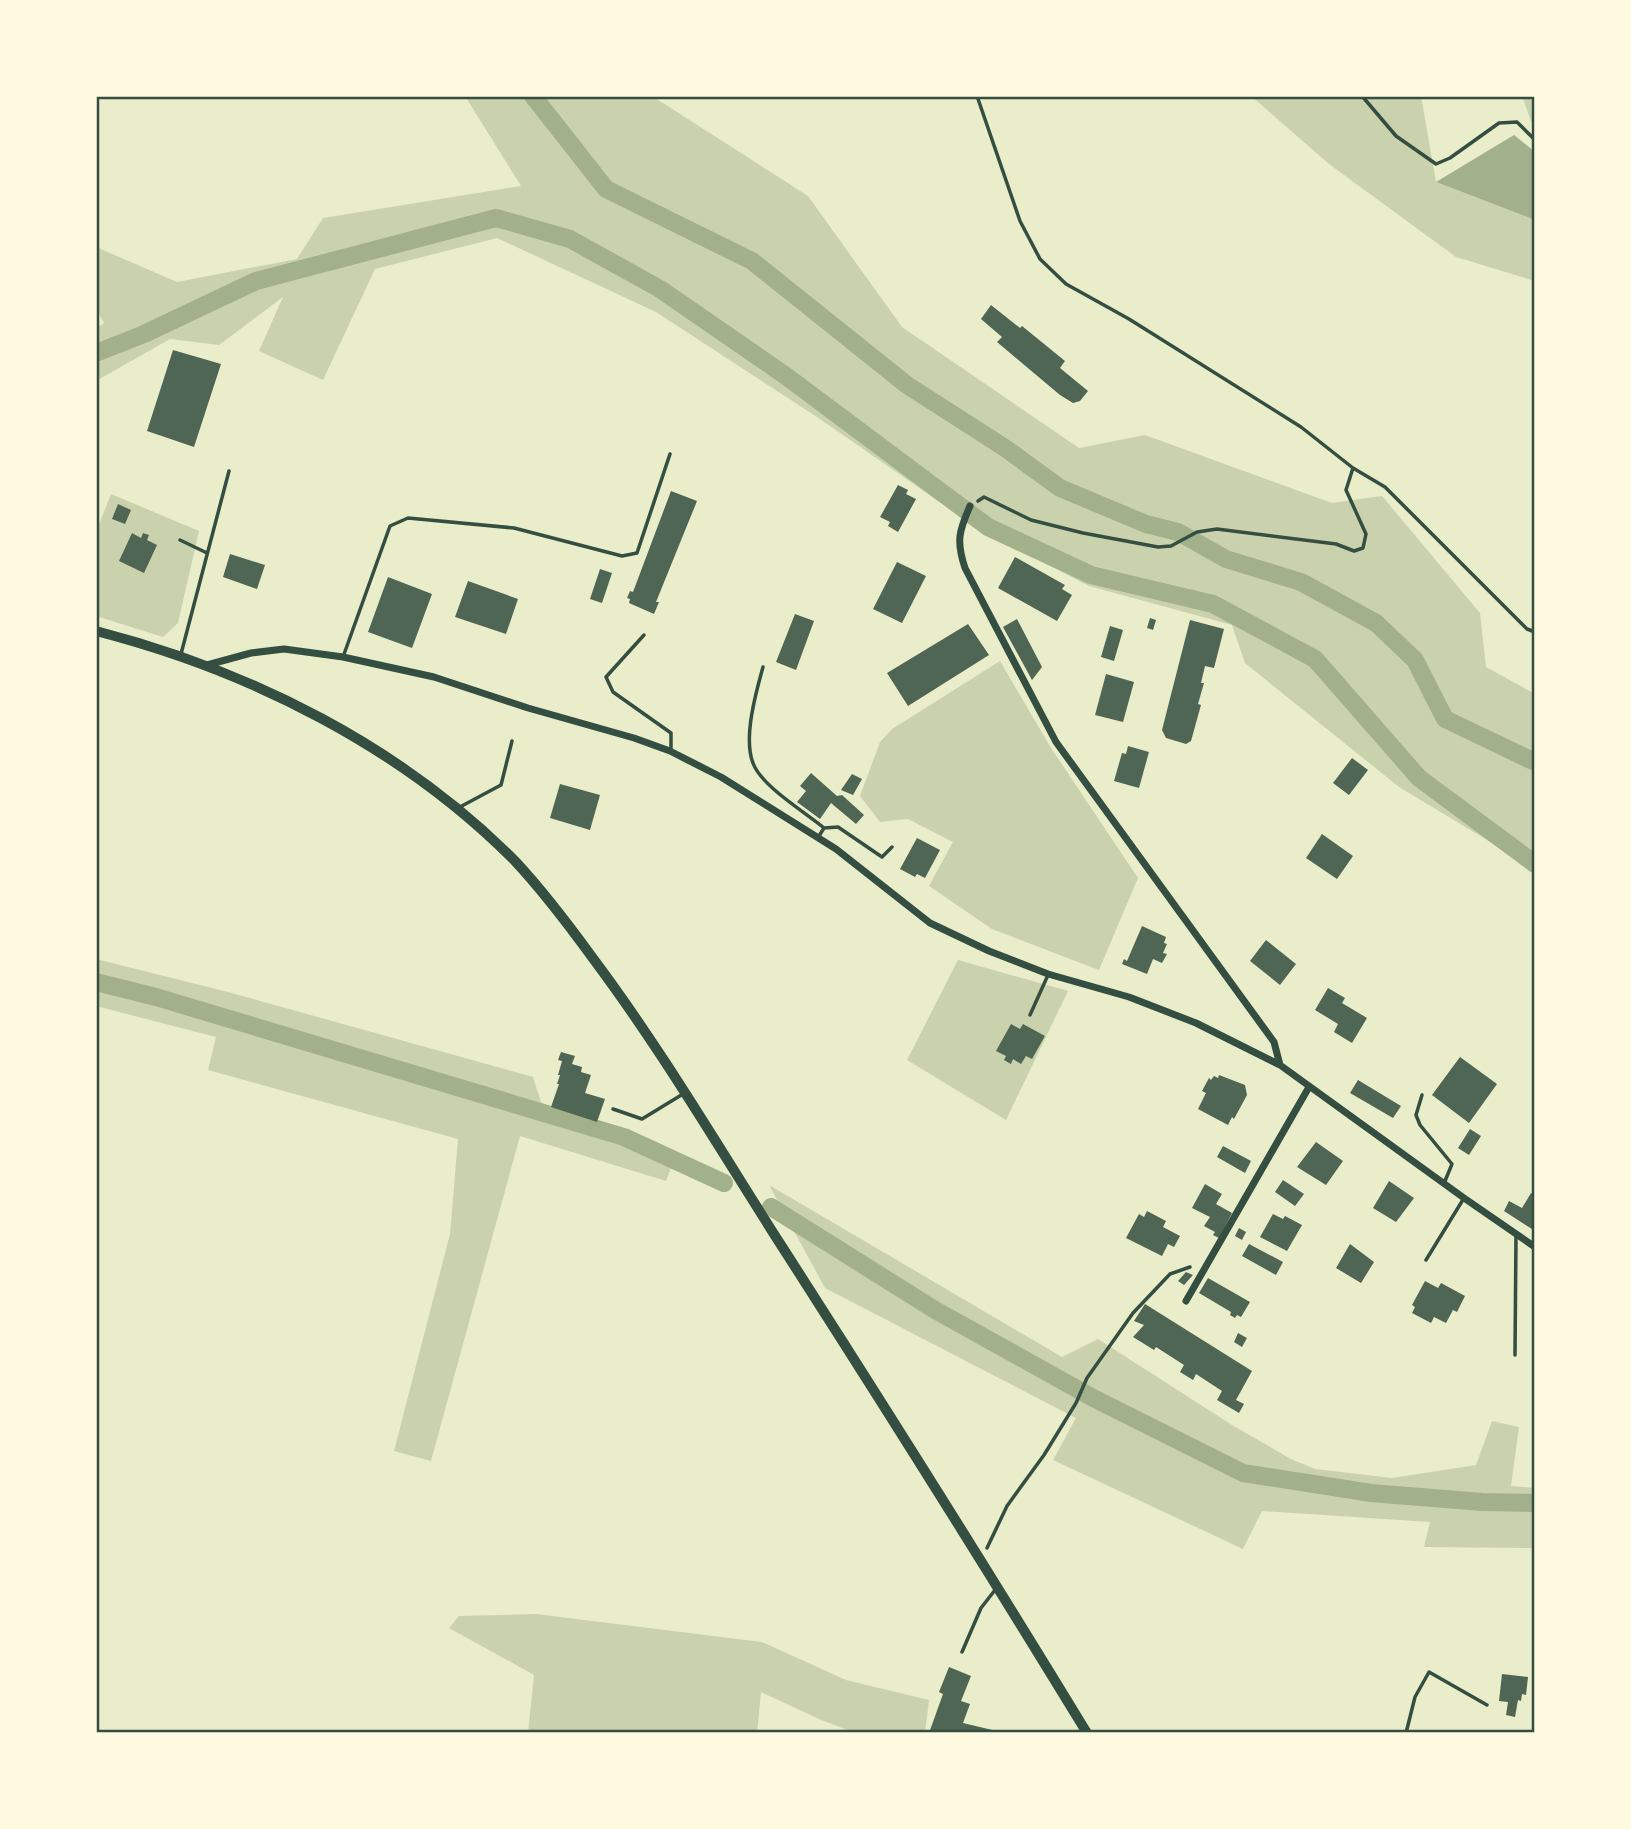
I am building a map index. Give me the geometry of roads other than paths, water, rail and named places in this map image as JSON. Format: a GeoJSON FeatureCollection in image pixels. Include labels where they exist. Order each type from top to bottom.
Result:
{"type":"FeatureCollection","features":[{"type":"Feature","properties":{"kind":"main road"},"geometry":{"type":"LineString","coordinates":[[96,631],[207,665],[265,689],[350,735],[410,773],[515,861],[558,911],[636,1016],[866,1377],[1087,1733]]}},
{"type":"Feature","properties":{"kind":"street"},"geometry":{"type":"LineString","coordinates":[[970,506],[960,531],[958,547],[965,568],[1056,742],[1274,1042],[1280,1065]]}},
{"type":"Feature","properties":{"kind":"street"},"geometry":{"type":"LineString","coordinates":[[207,665],[251,653],[284,649],[343,657],[434,677],[670,751],[721,777],[836,849],[930,923],[989,951],[1048,974],[1129,997],[1196,1023],[1280,1065],[1535,1247]]}},
{"type":"Feature","properties":{"kind":"street"},"geometry":{"type":"LineString","coordinates":[[1186,1301],[1309,1087]]}},
{"type":"Feature","properties":{"kind":"lane"},"geometry":{"type":"LineString","coordinates":[[343,657],[390,526],[408,518],[514,528],[622,556],[637,552],[670,454]]}},
{"type":"Feature","properties":{"kind":"lane"},"geometry":{"type":"LineString","coordinates":[[180,656],[229,471]]}},
{"type":"Feature","properties":{"kind":"lane"},"geometry":{"type":"LineString","coordinates":[[180,540],[207,553]]}},
{"type":"Feature","properties":{"kind":"lane"},"geometry":{"type":"LineString","coordinates":[[644,635],[606,677],[612,692],[671,733],[670,751]]}},
{"type":"Feature","properties":{"kind":"lane"},"geometry":{"type":"LineString","coordinates":[[763,667],[754,702],[750,748],[753,764],[768,783],[824,828],[838,827],[882,857],[892,847]]}},
{"type":"Feature","properties":{"kind":"lane"},"geometry":{"type":"LineString","coordinates":[[456,809],[501,785],[512,741]]}},
{"type":"Feature","properties":{"kind":"lane"},"geometry":{"type":"LineString","coordinates":[[818,838],[824,828]]}},
{"type":"Feature","properties":{"kind":"lane"},"geometry":{"type":"LineString","coordinates":[[1030,1015],[1048,974]]}},
{"type":"Feature","properties":{"kind":"lane"},"geometry":{"type":"LineString","coordinates":[[614,1109],[642,1119],[685,1093]]}},
{"type":"Feature","properties":{"kind":"lane"},"geometry":{"type":"LineString","coordinates":[[1422,1096],[1416,1115],[1420,1125],[1452,1164],[1444,1183]]}},
{"type":"Feature","properties":{"kind":"lane"},"geometry":{"type":"LineString","coordinates":[[1426,1260],[1464,1198]]}},
{"type":"Feature","properties":{"kind":"lane"},"geometry":{"type":"LineString","coordinates":[[1515,1355],[1516,1235]]}},
{"type":"Feature","properties":{"kind":"lane"},"geometry":{"type":"LineString","coordinates":[[962,1652],[981,1608],[996,1588]]}},
{"type":"Feature","properties":{"kind":"waterway"},"geometry":{"type":"LineString","coordinates":[[533,96],[606,189],[752,261],[907,385],[1005,448],[1060,488],[1146,524],[1178,532],[1226,559],[1301,582],[1376,623],[1415,660],[1445,719],[1535,762]]}},
{"type":"Feature","properties":{"kind":"waterway"},"geometry":{"type":"LineString","coordinates":[[96,353],[144,334],[256,281],[496,218],[570,239],[660,289],[786,376],[988,527],[1091,575],[1213,604],[1315,659],[1419,778],[1535,864]]}},
{"type":"Feature","properties":{"kind":"waterway"},"geometry":{"type":"LineString","coordinates":[[96,982],[156,997],[624,1137],[724,1183]]}},
{"type":"Feature","properties":{"kind":"waterway"},"geometry":{"type":"LineString","coordinates":[[771,1207],[935,1310],[1095,1399],[1243,1473],[1371,1493],[1482,1502],[1535,1503]]}}]}
